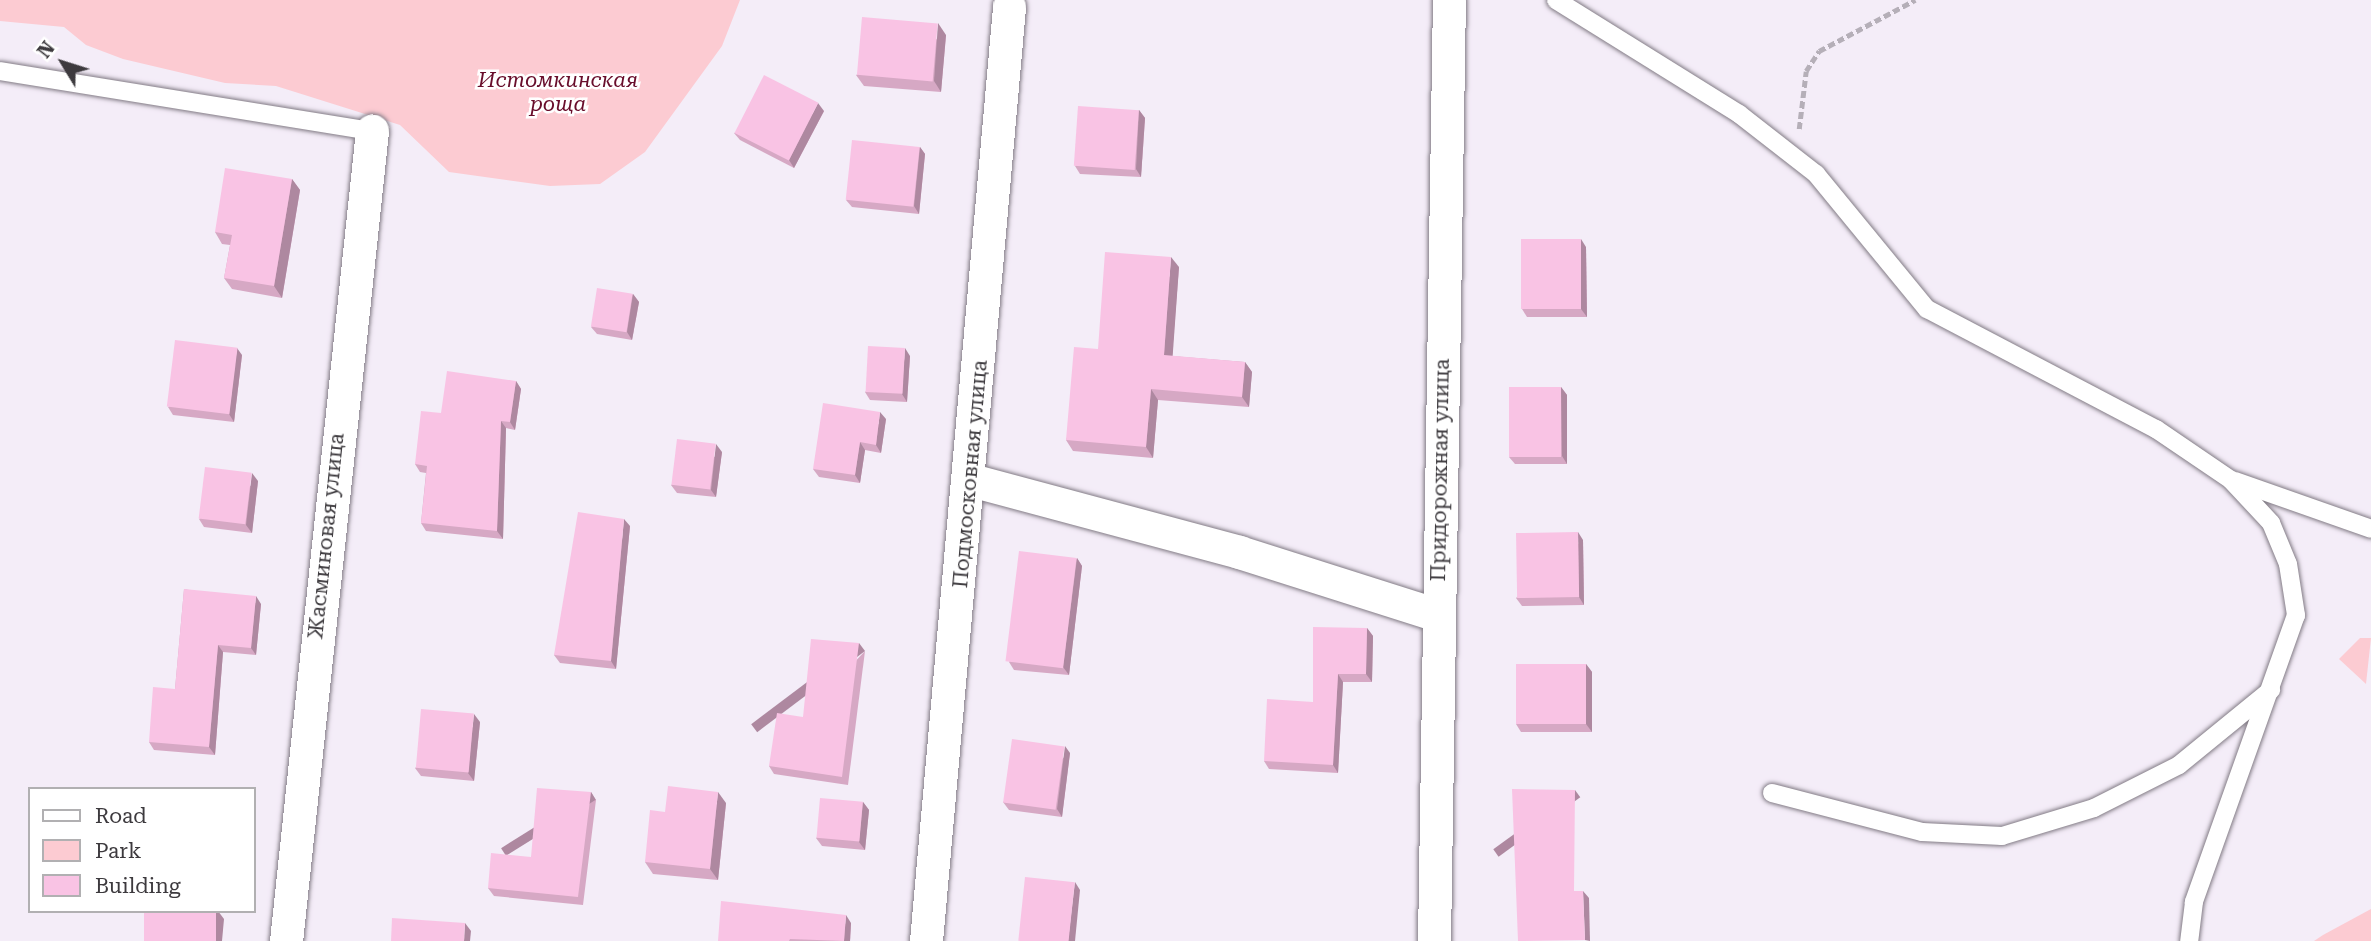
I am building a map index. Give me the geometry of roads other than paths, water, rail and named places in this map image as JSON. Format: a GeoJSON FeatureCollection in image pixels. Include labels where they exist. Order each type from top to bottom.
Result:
{"type":"FeatureCollection","features":[{"type":"Feature","properties":{"kind":"street","name":"Придорожная улица"},"geometry":{"type":"LineString","coordinates":[[1434,941],[1449,0]]}},
{"type":"Feature","properties":{"kind":"street","name":"Подмосковная улица"},"geometry":{"type":"LineString","coordinates":[[926,941],[971,480],[1009,7]]}},
{"type":"Feature","properties":{"kind":"street","name":"Жасминовая улица"},"geometry":{"type":"LineString","coordinates":[[286,941],[372,131]]}},
{"type":"Feature","properties":{"kind":"street"},"geometry":{"type":"LineString","coordinates":[[971,480],[1239,552],[1438,615]]}},
{"type":"Feature","properties":{"kind":"lane"},"geometry":{"type":"LineString","coordinates":[[1556,0],[1739,114],[1802,164],[1927,309],[2156,429],[2231,480],[2271,523],[2288,564],[2296,615],[2194,902],[2189,941]]}},
{"type":"Feature","properties":{"kind":"lane"},"geometry":{"type":"LineString","coordinates":[[0,71],[372,131]]}},
{"type":"Feature","properties":{"kind":"lane"},"geometry":{"type":"LineString","coordinates":[[2231,480],[2371,529]]}},
{"type":"Feature","properties":{"kind":"lane"},"geometry":{"type":"LineString","coordinates":[[1772,793],[1922,832],[2002,836],[2094,808],[2179,765],[2271,690]]}},
{"type":"Feature","properties":{"kind":"park label","name":"Истомкинская роща"},"geometry":{"type":"Point","coordinates":[558,92]}}]}
